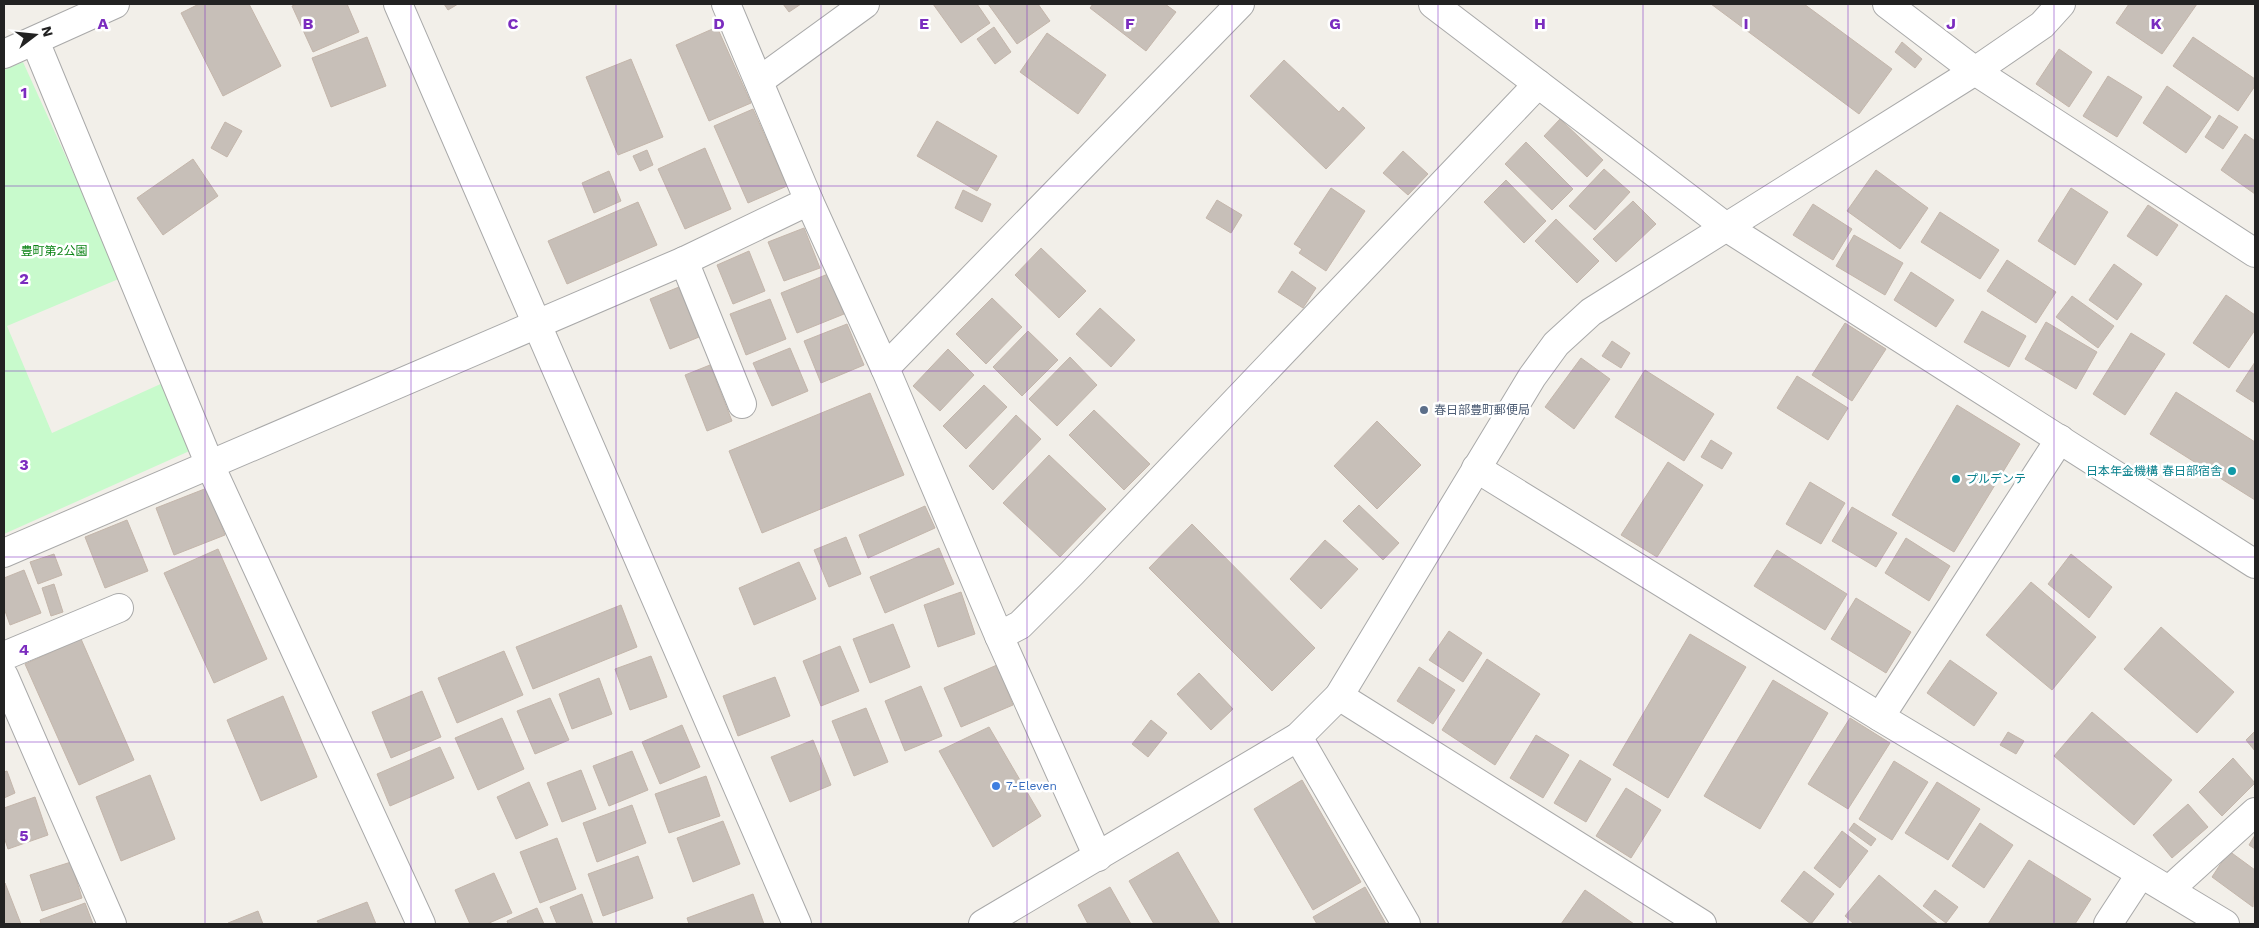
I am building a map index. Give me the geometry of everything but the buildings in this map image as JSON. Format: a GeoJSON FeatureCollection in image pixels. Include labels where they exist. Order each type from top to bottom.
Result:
{"type":"FeatureCollection","features":[{"type":"Feature","properties":{"kind":"street"},"geometry":{"type":"LineString","coordinates":[[4,54],[115,4]]}},
{"type":"Feature","properties":{"kind":"street"},"geometry":{"type":"LineString","coordinates":[[398,4],[796,924]]}},
{"type":"Feature","properties":{"kind":"street"},"geometry":{"type":"LineString","coordinates":[[726,4],[809,202],[885,368],[999,636],[1098,857]]}},
{"type":"Feature","properties":{"kind":"street"},"geometry":{"type":"LineString","coordinates":[[759,81],[865,4]]}},
{"type":"Feature","properties":{"kind":"street"},"geometry":{"type":"LineString","coordinates":[[885,368],[1240,4]]}},
{"type":"Feature","properties":{"kind":"street"},"geometry":{"type":"LineString","coordinates":[[1433,4],[1726,227],[2255,564]]}},
{"type":"Feature","properties":{"kind":"street"},"geometry":{"type":"LineString","coordinates":[[1886,4],[1975,71],[2255,253]]}},
{"type":"Feature","properties":{"kind":"street"},"geometry":{"type":"LineString","coordinates":[[983,924],[1298,737],[1339,696],[1476,468],[1556,344],[1591,312],[1975,71],[2042,25],[2060,4]]}},
{"type":"Feature","properties":{"kind":"street"},"geometry":{"type":"LineString","coordinates":[[35,41],[210,466],[421,924]]}},
{"type":"Feature","properties":{"kind":"street"},"geometry":{"type":"LineString","coordinates":[[999,636],[1020,625],[1072,573],[1538,84]]}},
{"type":"Feature","properties":{"kind":"street"},"geometry":{"type":"LineString","coordinates":[[4,553],[210,466],[535,323],[684,261],[809,202]]}},
{"type":"Feature","properties":{"kind":"street"},"geometry":{"type":"LineString","coordinates":[[684,261],[742,404]]}},
{"type":"Feature","properties":{"kind":"street"},"geometry":{"type":"LineString","coordinates":[[1880,718],[2060,439]]}},
{"type":"Feature","properties":{"kind":"street"},"geometry":{"type":"LineString","coordinates":[[1476,468],[1880,718],[2140,875],[2169,890],[2222,924]]}},
{"type":"Feature","properties":{"kind":"street"},"geometry":{"type":"LineString","coordinates":[[4,656],[120,608]]}},
{"type":"Feature","properties":{"kind":"street"},"geometry":{"type":"LineString","coordinates":[[4,676],[112,924]]}},
{"type":"Feature","properties":{"kind":"street"},"geometry":{"type":"LineString","coordinates":[[1339,696],[1702,924]]}},
{"type":"Feature","properties":{"kind":"street"},"geometry":{"type":"LineString","coordinates":[[1298,737],[1406,924]]}},
{"type":"Feature","properties":{"kind":"street"},"geometry":{"type":"LineString","coordinates":[[2169,890],[2255,812]]}},
{"type":"Feature","properties":{"kind":"street"},"geometry":{"type":"LineString","coordinates":[[2108,924],[2140,875]]}},
{"type":"Feature","properties":{"kind":"green space","name":"豊町第2公園"},"geometry":{"type":"Polygon","coordinates":[[[23,62],[121,278],[7,326],[52,433],[165,382],[194,449],[4,534],[4,70],[23,62]]]}},
{"type":"Feature","properties":{"kind":"place","name":"春日部豊町郵便局"},"geometry":{"type":"Point","coordinates":[1424,410]}},
{"type":"Feature","properties":{"kind":"place","name":"日本年金機構 春日部宿舎"},"geometry":{"type":"Point","coordinates":[2232,471]}},
{"type":"Feature","properties":{"kind":"place","name":"プルデンテ"},"geometry":{"type":"Point","coordinates":[1956,479]}},
{"type":"Feature","properties":{"kind":"place","name":"7-Eleven"},"geometry":{"type":"Point","coordinates":[996,786]}}]}
